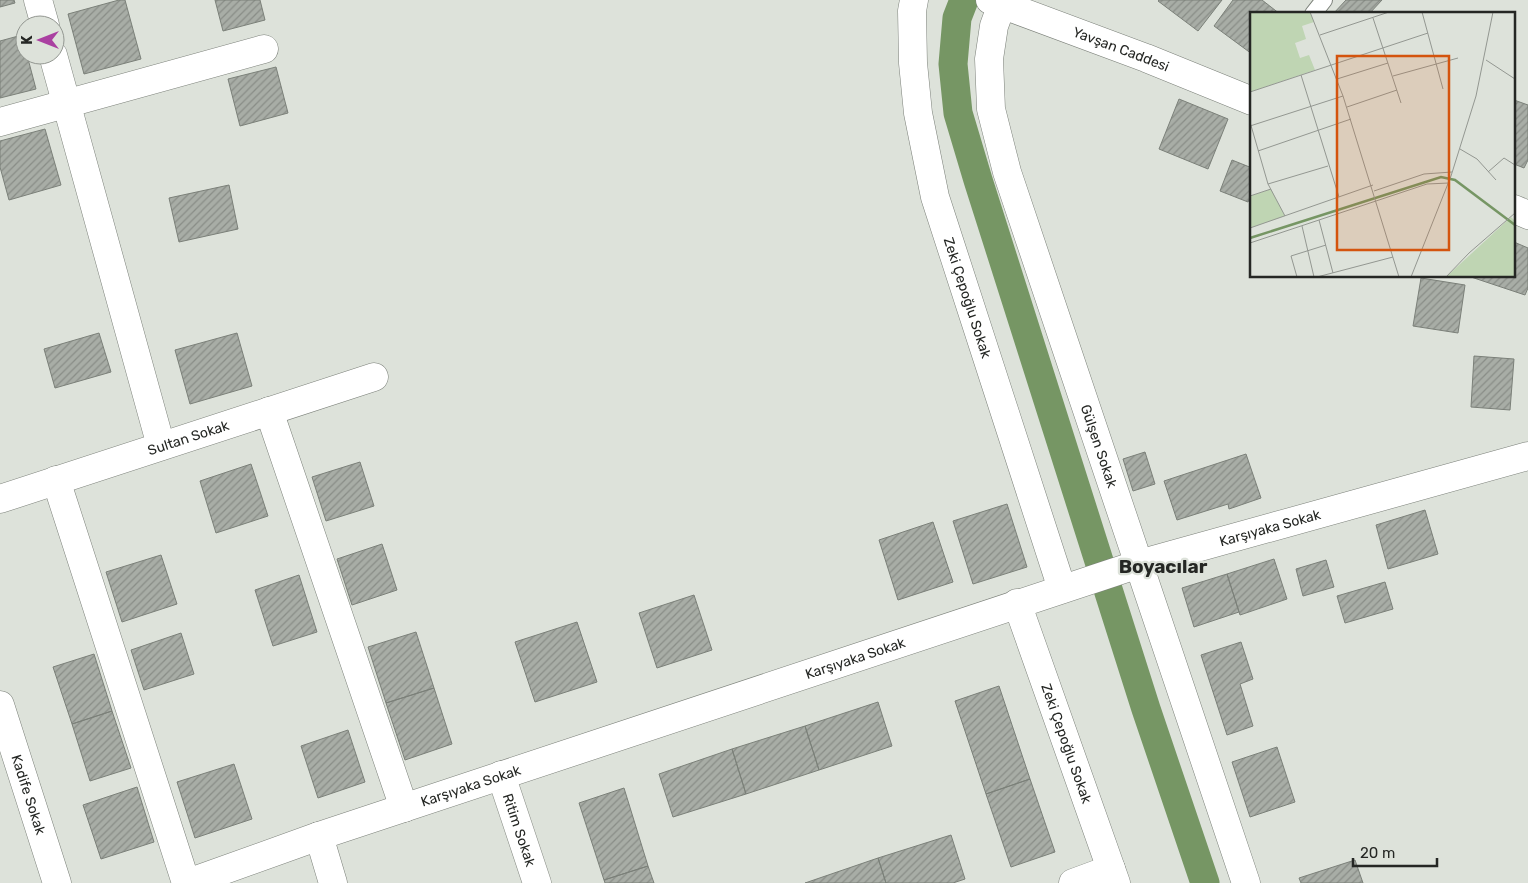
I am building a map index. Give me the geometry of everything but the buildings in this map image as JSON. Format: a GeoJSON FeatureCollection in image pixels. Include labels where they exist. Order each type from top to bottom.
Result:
{"type":"FeatureCollection","features":[{"type":"Feature","properties":{"kind":"street"},"geometry":{"type":"LineString","coordinates":[[38,0],[42,15]]}},
{"type":"Feature","properties":{"kind":"street","name":"Zeki Çepoğlu Sokak"},"geometry":{"type":"LineString","coordinates":[[914,0],[912,11],[913,63],[918,114],[935,197],[1074,585]]}},
{"type":"Feature","properties":{"kind":"street","name":"Yavşan Caddesi"},"geometry":{"type":"LineString","coordinates":[[996,2],[1250,97]]}},
{"type":"Feature","properties":{"kind":"street","name":"Gülşen Sokak"},"geometry":{"type":"LineString","coordinates":[[996,2],[989,59],[991,109],[1007,172],[1130,566],[1246,883]]}},
{"type":"Feature","properties":{"kind":"street"},"geometry":{"type":"LineString","coordinates":[[0,122],[264,49]]}},
{"type":"Feature","properties":{"kind":"street"},"geometry":{"type":"LineString","coordinates":[[56,65],[161,446]]}},
{"type":"Feature","properties":{"kind":"street"},"geometry":{"type":"LineString","coordinates":[[1516,210],[1528,215]]}},
{"type":"Feature","properties":{"kind":"street","name":"Sultan Sokak"},"geometry":{"type":"LineString","coordinates":[[0,498],[374,377]]}},
{"type":"Feature","properties":{"kind":"street"},"geometry":{"type":"LineString","coordinates":[[269,411],[404,808]]}},
{"type":"Feature","properties":{"kind":"street","name":"Karşıyaka Sokak"},"geometry":{"type":"LineString","coordinates":[[187,883],[319,836],[1130,566],[1528,456]]}},
{"type":"Feature","properties":{"kind":"street"},"geometry":{"type":"LineString","coordinates":[[56,480],[187,883]]}},
{"type":"Feature","properties":{"kind":"street","name":"Zeki Çepoğlu Sokak"},"geometry":{"type":"LineString","coordinates":[[1017,603],[1114,876]]}},
{"type":"Feature","properties":{"kind":"street","name":"Kadife Sokak"},"geometry":{"type":"LineString","coordinates":[[0,705],[57,883]]}},
{"type":"Feature","properties":{"kind":"street","name":"Ritim Sokak"},"geometry":{"type":"LineString","coordinates":[[501,775],[537,883]]}},
{"type":"Feature","properties":{"kind":"street"},"geometry":{"type":"LineString","coordinates":[[319,836],[333,883]]}},
{"type":"Feature","properties":{"kind":"street"},"geometry":{"type":"LineString","coordinates":[[1073,883],[1114,876]]}},
{"type":"Feature","properties":{"kind":"lane"},"geometry":{"type":"LineString","coordinates":[[1315,12],[1324,0]]}},
{"type":"Feature","properties":{"kind":"waterway"},"geometry":{"type":"LineString","coordinates":[[964,0],[957,18],[953,64],[958,113],[1146,709],[1205,883]]}},
{"type":"Feature","properties":{"kind":"district","name":"Boyacılar"},"geometry":{"type":"Point","coordinates":[1163,566]}}]}
